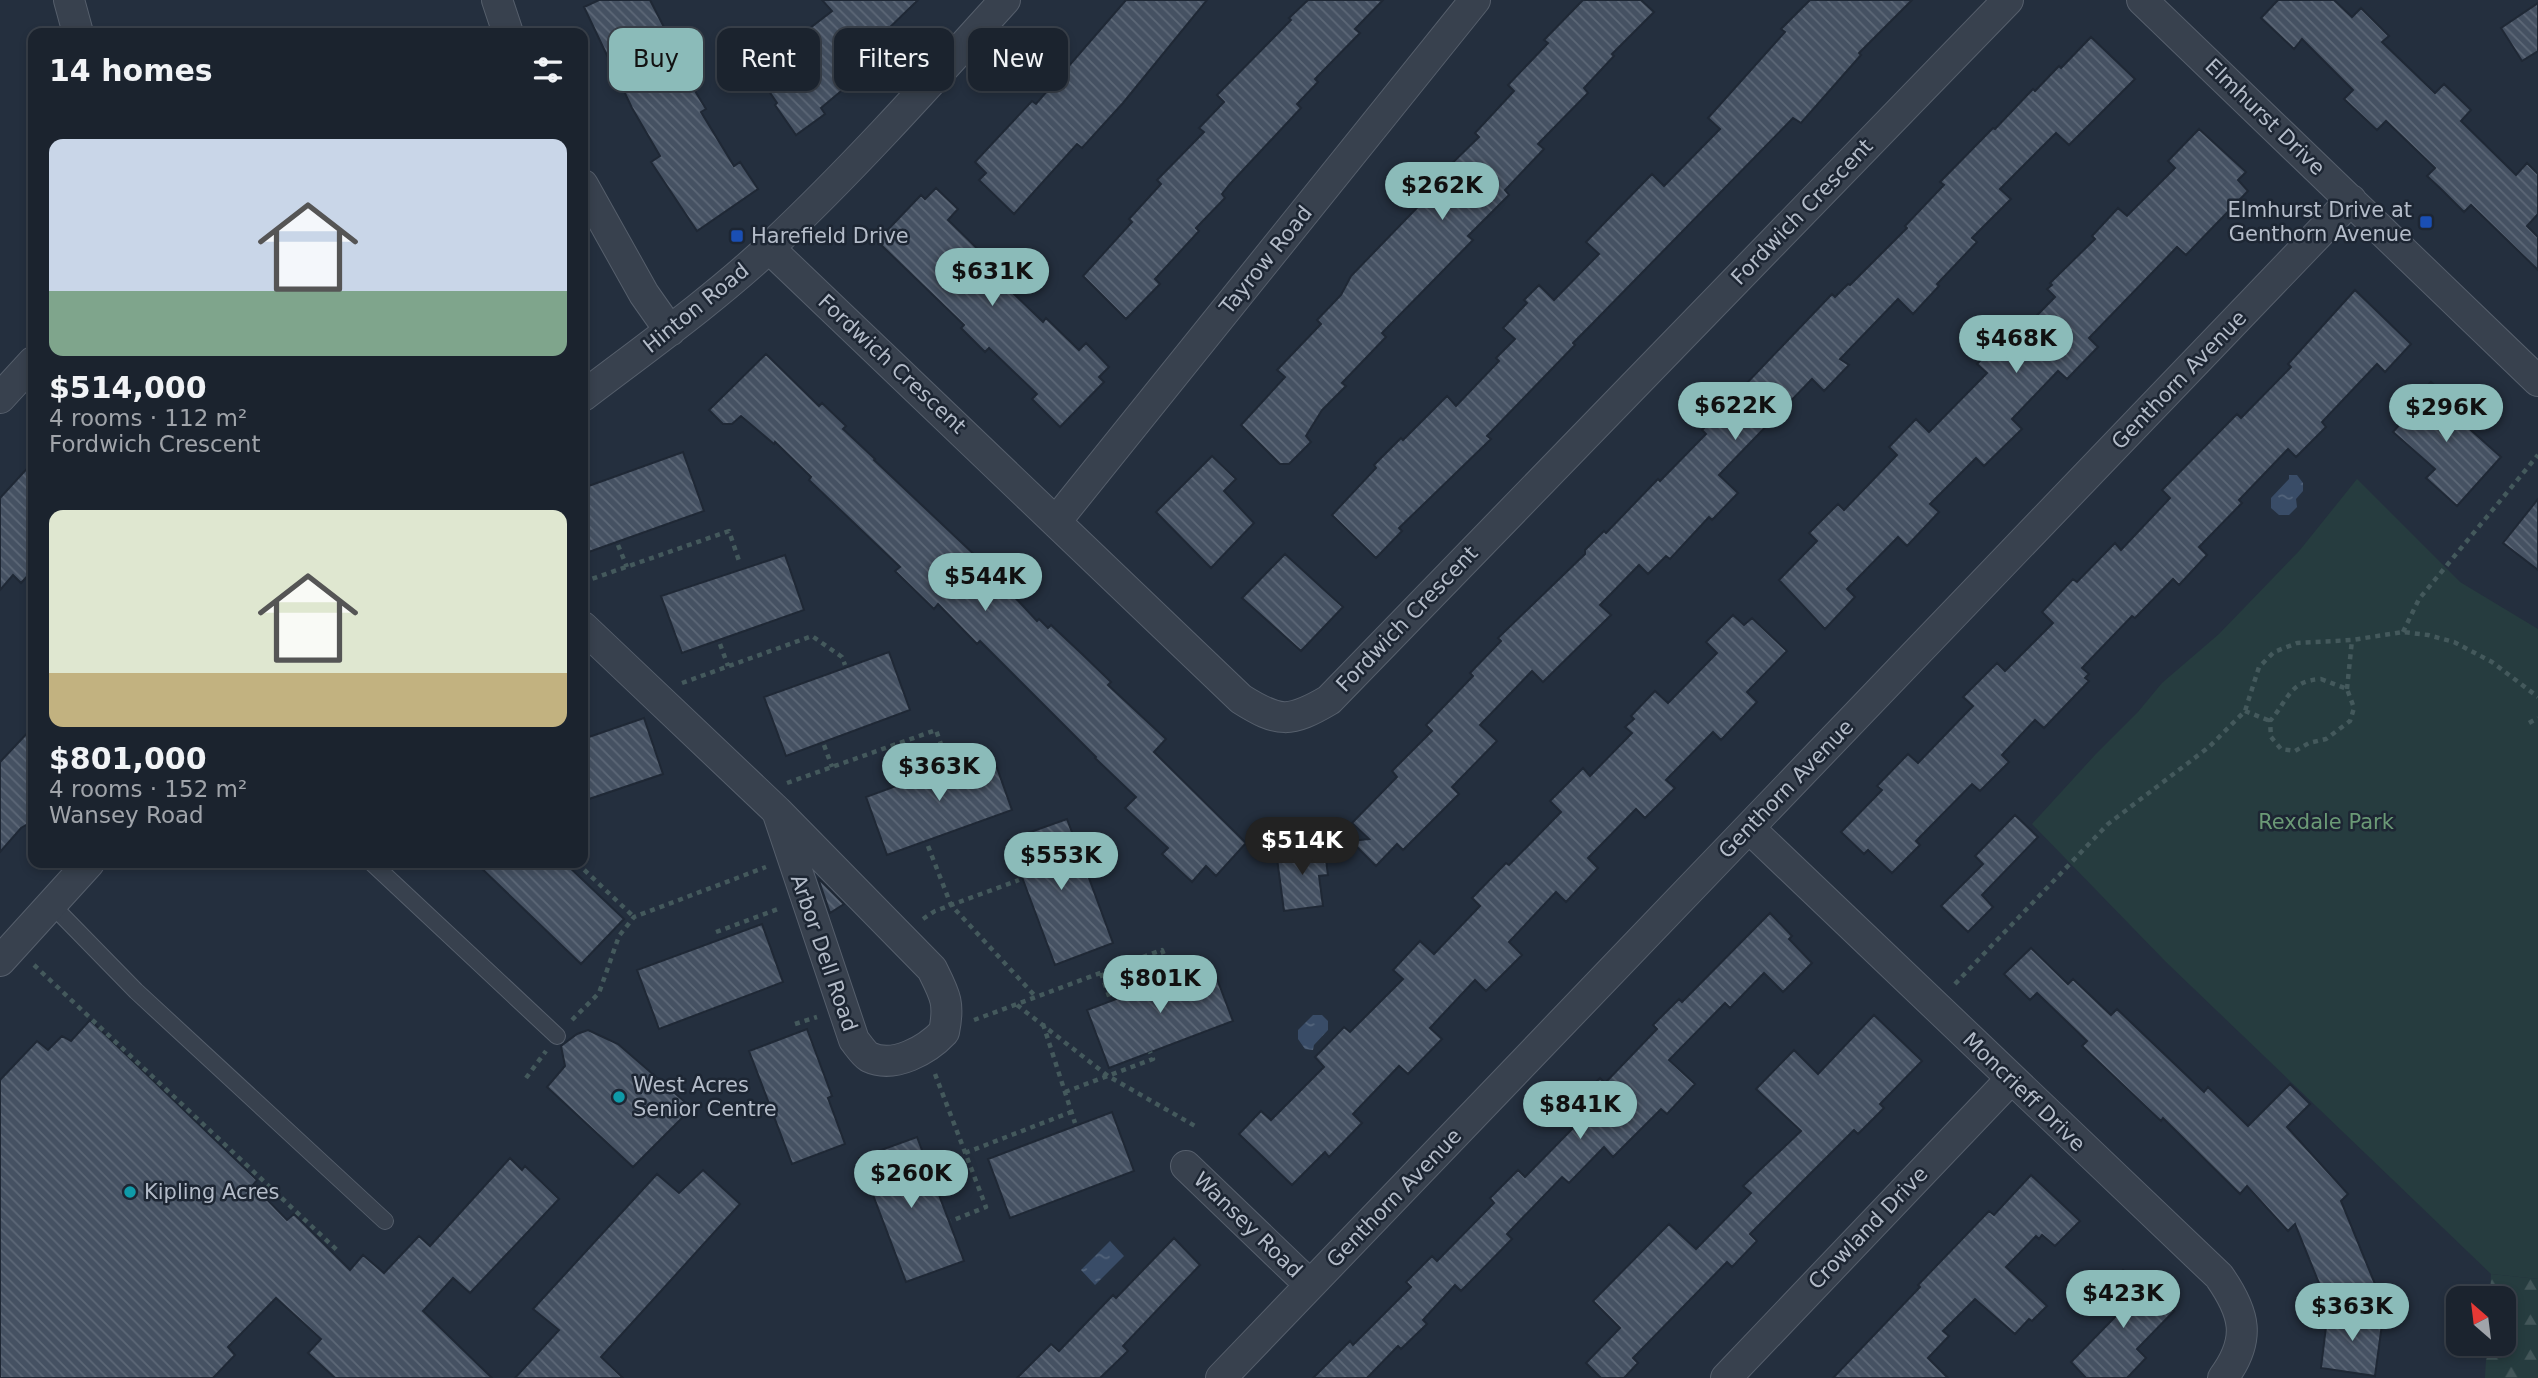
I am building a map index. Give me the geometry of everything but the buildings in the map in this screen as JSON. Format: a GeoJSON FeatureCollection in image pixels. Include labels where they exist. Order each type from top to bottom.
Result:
{"type":"FeatureCollection","features":[{"type":"Feature","properties":{"kind":"street"},"geometry":{"type":"LineString","coordinates":[[69,0],[77,28]]}},
{"type":"Feature","properties":{"kind":"street"},"geometry":{"type":"LineString","coordinates":[[497,0],[506,28]]}},
{"type":"Feature","properties":{"kind":"street","name":"Hinton Road"},"geometry":{"type":"LineString","coordinates":[[588,392],[670,331],[769,248],[906,110],[1005,0]]}},
{"type":"Feature","properties":{"kind":"street","name":"Tayrow Road"},"geometry":{"type":"LineString","coordinates":[[1057,520],[1475,0]]}},
{"type":"Feature","properties":{"kind":"street","name":"Fordwich Crescent"},"geometry":{"type":"LineString","coordinates":[[769,248],[1057,520],[1241,699],[1264,714],[1284,719],[1309,712],[1329,700],[2008,0]]}},
{"type":"Feature","properties":{"kind":"street","name":"Elmhurst Drive"},"geometry":{"type":"LineString","coordinates":[[2143,0],[2538,381]]}},
{"type":"Feature","properties":{"kind":"street"},"geometry":{"type":"LineString","coordinates":[[588,194],[644,294],[670,331]]}},
{"type":"Feature","properties":{"kind":"street","name":"Genthorn Avenue"},"geometry":{"type":"LineString","coordinates":[[1221,1378],[2351,200]]}},
{"type":"Feature","properties":{"kind":"street"},"geometry":{"type":"LineString","coordinates":[[0,398],[28,367]]}},
{"type":"Feature","properties":{"kind":"street","name":"Arbor Dell Road"},"geometry":{"type":"LineString","coordinates":[[588,632],[770,805],[932,969],[948,1010],[934,1039],[914,1054],[889,1060],[868,1056],[854,1040],[792,860],[770,805]]}},
{"type":"Feature","properties":{"kind":"street","name":"Moncrieff Drive"},"geometry":{"type":"LineString","coordinates":[[1749,828],[2218,1276],[2233,1296],[2242,1316],[2242,1339],[2234,1363],[2223,1378]]}},
{"type":"Feature","properties":{"kind":"street"},"geometry":{"type":"LineString","coordinates":[[7,953],[84,868]]}},
{"type":"Feature","properties":{"kind":"street","name":"Crowland Drive"},"geometry":{"type":"LineString","coordinates":[[1726,1378],[2011,1079]]}},
{"type":"Feature","properties":{"kind":"street","name":"Wansey Road"},"geometry":{"type":"LineString","coordinates":[[1186,1166],[1310,1285]]}},
{"type":"Feature","properties":{"kind":"lane"},"geometry":{"type":"LineString","coordinates":[[377,868],[557,1036]]}},
{"type":"Feature","properties":{"kind":"lane"},"geometry":{"type":"LineString","coordinates":[[50,903],[136,991],[385,1221]]}},
{"type":"Feature","properties":{"kind":"path"},"geometry":{"type":"LineString","coordinates":[[2403,632],[2419,600],[2538,455]]}},
{"type":"Feature","properties":{"kind":"path"},"geometry":{"type":"LineString","coordinates":[[588,580],[729,531],[740,564]]}},
{"type":"Feature","properties":{"kind":"path"},"geometry":{"type":"LineString","coordinates":[[618,545],[626,567]]}},
{"type":"Feature","properties":{"kind":"path"},"geometry":{"type":"LineString","coordinates":[[1934,1005],[2108,824],[2209,747],[2245,711],[2259,667],[2274,652],[2297,643],[2352,640],[2403,632],[2428,635],[2454,642],[2492,662],[2538,697]]}},
{"type":"Feature","properties":{"kind":"path"},"geometry":{"type":"LineString","coordinates":[[659,700],[674,685],[812,636],[842,657],[845,665]]}},
{"type":"Feature","properties":{"kind":"path"},"geometry":{"type":"LineString","coordinates":[[2347,689],[2321,679],[2307,680],[2290,690],[2283,706],[2270,721],[2271,737],[2281,749],[2295,751],[2309,743],[2326,739],[2350,721],[2354,708],[2347,689],[2352,640]]}},
{"type":"Feature","properties":{"kind":"path"},"geometry":{"type":"LineString","coordinates":[[720,644],[728,666]]}},
{"type":"Feature","properties":{"kind":"path"},"geometry":{"type":"LineString","coordinates":[[2245,711],[2270,721]]}},
{"type":"Feature","properties":{"kind":"path"},"geometry":{"type":"LineString","coordinates":[[2529,723],[2538,718]]}},
{"type":"Feature","properties":{"kind":"path"},"geometry":{"type":"LineString","coordinates":[[770,805],[776,787],[936,730],[948,764]]}},
{"type":"Feature","properties":{"kind":"path"},"geometry":{"type":"LineString","coordinates":[[824,745],[832,767]]}},
{"type":"Feature","properties":{"kind":"path"},"geometry":{"type":"LineString","coordinates":[[928,846],[951,905],[1036,997]]}},
{"type":"Feature","properties":{"kind":"path"},"geometry":{"type":"LineString","coordinates":[[526,1078],[557,1036],[599,993],[618,936],[634,917],[751,872],[792,860]]}},
{"type":"Feature","properties":{"kind":"path"},"geometry":{"type":"LineString","coordinates":[[583,868],[634,917]]}},
{"type":"Feature","properties":{"kind":"path"},"geometry":{"type":"LineString","coordinates":[[900,937],[935,911],[1019,880]]}},
{"type":"Feature","properties":{"kind":"path"},"geometry":{"type":"LineString","coordinates":[[716,932],[805,900]]}},
{"type":"Feature","properties":{"kind":"path"},"geometry":{"type":"LineString","coordinates":[[951,1221],[986,1207],[965,1153],[934,1039],[1017,1004],[1162,950],[1171,973]]}},
{"type":"Feature","properties":{"kind":"path"},"geometry":{"type":"LineString","coordinates":[[7,953],[339,1252]]}},
{"type":"Feature","properties":{"kind":"path"},"geometry":{"type":"LineString","coordinates":[[1101,972],[1110,999]]}},
{"type":"Feature","properties":{"kind":"path"},"geometry":{"type":"LineString","coordinates":[[1017,1004],[1108,1076],[1195,1126]]}},
{"type":"Feature","properties":{"kind":"path"},"geometry":{"type":"LineString","coordinates":[[1042,1023],[1075,1123]]}},
{"type":"Feature","properties":{"kind":"path"},"geometry":{"type":"LineString","coordinates":[[1065,1092],[1153,1059],[1150,1052]]}},
{"type":"Feature","properties":{"kind":"path"},"geometry":{"type":"LineString","coordinates":[[965,1153],[1071,1112]]}},
{"type":"Feature","properties":{"kind":"green space","name":"Rexdale Park"},"geometry":{"type":"Polygon","coordinates":[[[2357,479],[2460,582],[2538,629],[2538,1279],[2491,1274],[2166,962],[2032,824],[2162,683],[2219,634],[2300,550],[2357,479]]]}},
{"type":"Feature","properties":{"kind":"green space"},"geometry":{"type":"Polygon","coordinates":[[[2491,1274],[2538,1279],[2538,1378],[2485,1378],[2486,1356],[2516,1356],[2516,1286],[2490,1286],[2491,1274]]]}},
{"type":"Feature","properties":{"kind":"water"},"geometry":{"type":"Polygon","coordinates":[[[2289,475],[2297,475],[2303,483],[2303,491],[2296,499],[2297,507],[2289,515],[2279,515],[2271,508],[2271,498],[2289,479],[2289,475]]]}},
{"type":"Feature","properties":{"kind":"water"},"geometry":{"type":"Polygon","coordinates":[[[1313,1015],[1322,1015],[1328,1021],[1328,1030],[1314,1045],[1313,1050],[1305,1049],[1298,1039],[1298,1030],[1313,1015]]]}},
{"type":"Feature","properties":{"kind":"water"},"geometry":{"type":"Polygon","coordinates":[[[1110,1241],[1124,1256],[1095,1285],[1081,1270],[1110,1241]]]}},
{"type":"Feature","properties":{"kind":"place","name":"Elmhurst Drive at Genthorn Avenue"},"geometry":{"type":"Point","coordinates":[2426,222]}},
{"type":"Feature","properties":{"kind":"place","name":"Harefield Drive"},"geometry":{"type":"Point","coordinates":[737,236]}},
{"type":"Feature","properties":{"kind":"place","name":"West Acres Senior Centre"},"geometry":{"type":"Point","coordinates":[619,1097]}},
{"type":"Feature","properties":{"kind":"place","name":"Kipling Acres"},"geometry":{"type":"Point","coordinates":[130,1192]}}]}
